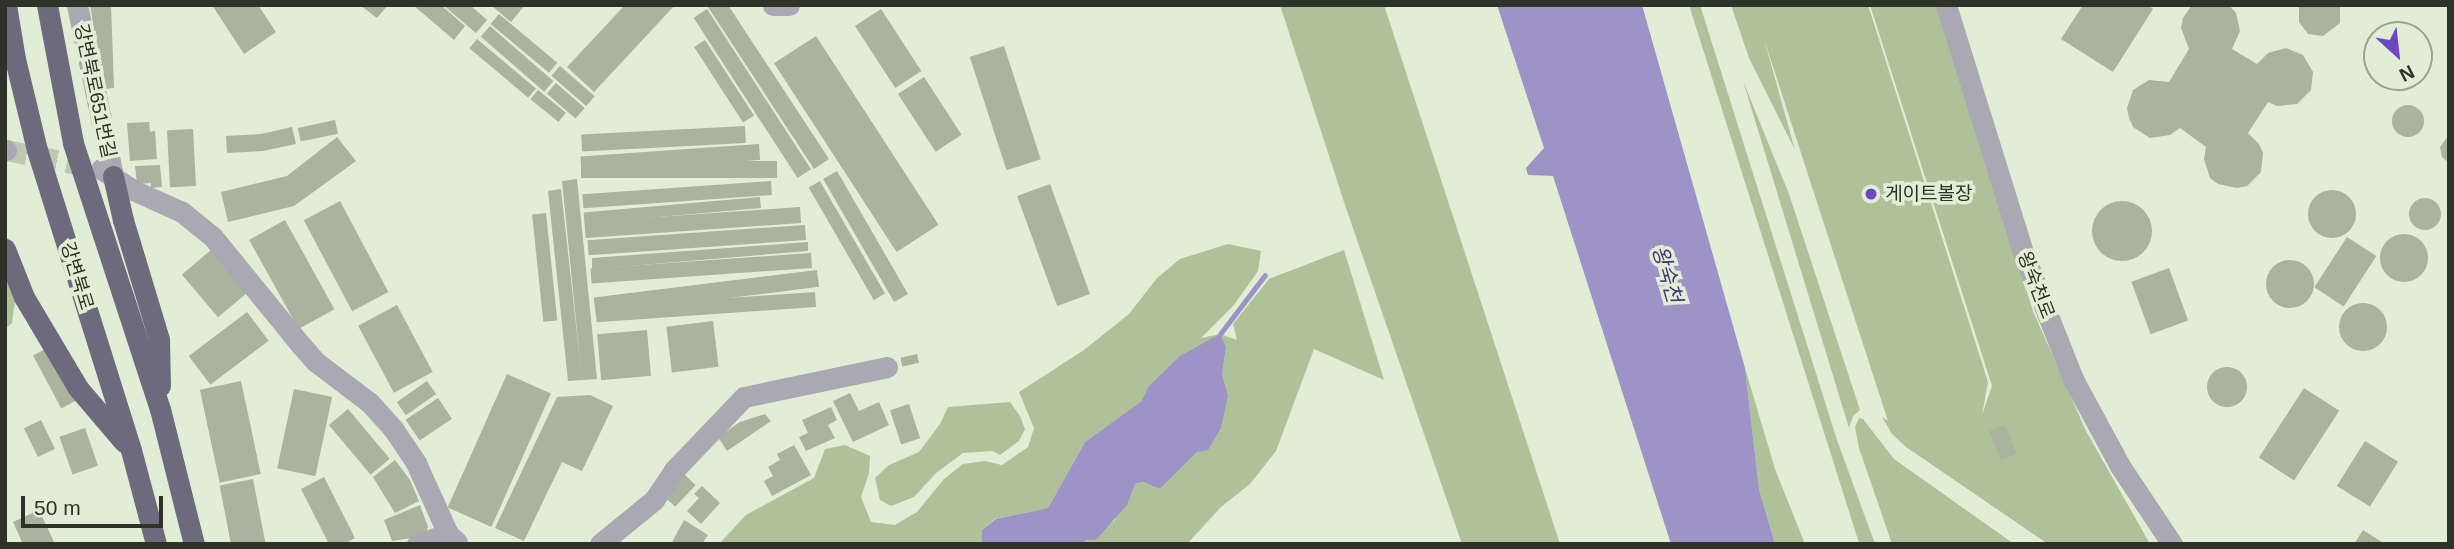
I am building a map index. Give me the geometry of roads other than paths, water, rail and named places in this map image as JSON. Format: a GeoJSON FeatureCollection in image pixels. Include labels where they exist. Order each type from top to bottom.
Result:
{"type":"FeatureCollection","features":[{"type":"Feature","properties":{"kind":"highway","name":"강변북로"},"geometry":{"type":"LineString","coordinates":[[6,5],[15,59],[37,150],[131,450],[156,544]]}},
{"type":"Feature","properties":{"kind":"highway","name":"강변북로"},"geometry":{"type":"LineString","coordinates":[[47,5],[73,143],[160,409],[194,544]]}},
{"type":"Feature","properties":{"kind":"highway"},"geometry":{"type":"LineString","coordinates":[[107,173],[159,339],[160,409]]}},
{"type":"Feature","properties":{"kind":"highway"},"geometry":{"type":"LineString","coordinates":[[5,249],[24,297],[78,388],[131,450]]}},
{"type":"Feature","properties":{"kind":"street","name":"강변북로651번길"},"geometry":{"type":"LineString","coordinates":[[77,5],[107,173]]}},
{"type":"Feature","properties":{"kind":"street"},"geometry":{"type":"LineString","coordinates":[[773,5],[789,5]]}},
{"type":"Feature","properties":{"kind":"street","name":"왕숙천로"},"geometry":{"type":"LineString","coordinates":[[1946,5],[2024,254],[2073,379],[2120,466],[2172,544]]}},
{"type":"Feature","properties":{"kind":"street"},"geometry":{"type":"LineString","coordinates":[[107,173],[133,190],[181,212],[212,236],[316,362],[370,403],[416,463],[453,539],[417,544]]}},
{"type":"Feature","properties":{"kind":"street"},"geometry":{"type":"LineString","coordinates":[[600,544],[654,500],[674,470],[744,397],[887,368]]}},
{"type":"Feature","properties":{"kind":"water","name":"왕숙천"},"geometry":{"type":"Polygon","coordinates":[[[1497,5],[1642,5],[1745,368],[1759,489],[1775,544],[1671,544],[1553,176],[1528,175],[1526,168],[1544,148],[1497,5]]]}},
{"type":"Feature","properties":{"kind":"water"},"geometry":{"type":"Polygon","coordinates":[[[1220,334],[1226,347],[1222,374],[1228,395],[1221,428],[1208,450],[1197,452],[1160,489],[1143,482],[1135,484],[1127,505],[1096,540],[1086,540],[1083,544],[982,544],[982,530],[996,519],[1048,508],[1085,442],[1142,401],[1148,387],[1180,356],[1220,334]]]}},
{"type":"Feature","properties":{"kind":"waterway"},"geometry":{"type":"LineString","coordinates":[[1220,334],[1265,275]]}},
{"type":"Feature","properties":{"kind":"tunnel"},"geometry":{"type":"LineString","coordinates":[[6,150],[97,168]]}},
{"type":"Feature","properties":{"kind":"place","name":"게이트볼장"},"geometry":{"type":"Point","coordinates":[1871,194]}}]}
